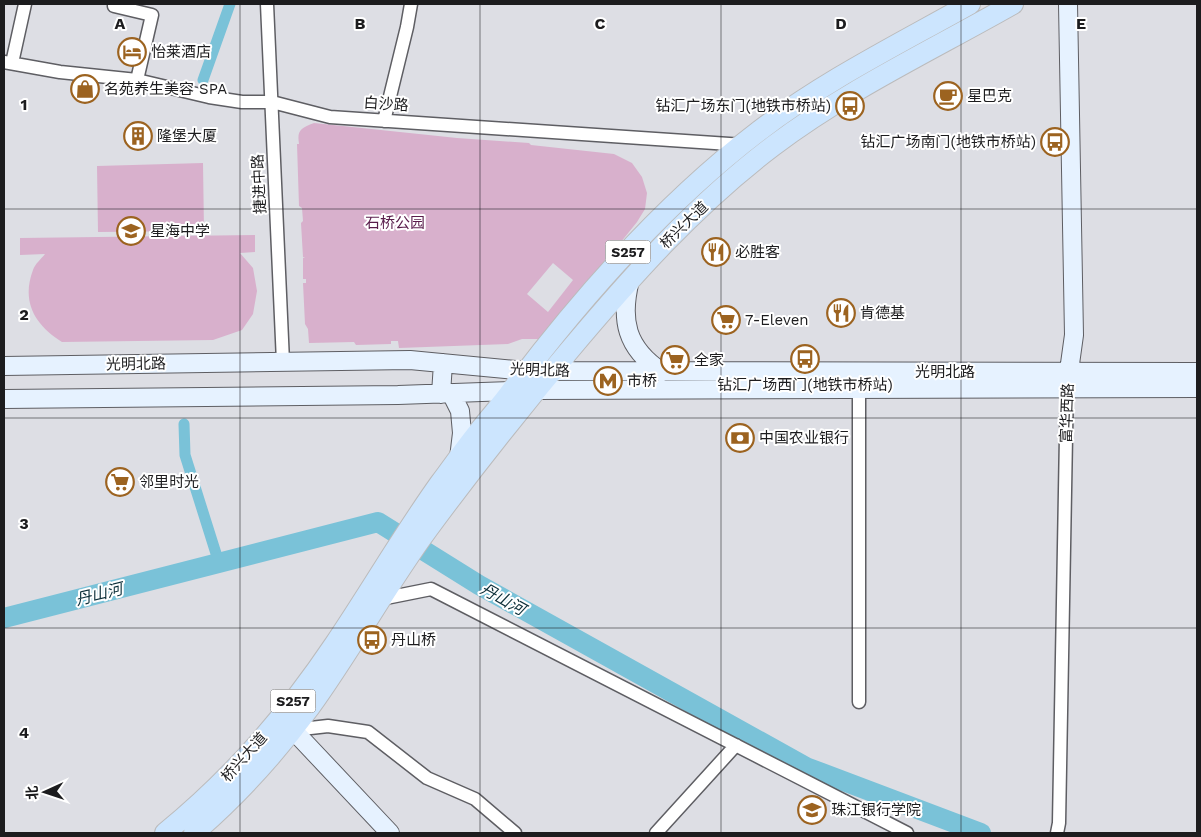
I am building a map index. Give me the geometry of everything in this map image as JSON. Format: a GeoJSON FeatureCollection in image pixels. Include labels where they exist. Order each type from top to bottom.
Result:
{"type":"FeatureCollection","features":[{"type":"Feature","properties":{"kind":"main road","name":"桥兴大道"},"geometry":{"type":"LineString","coordinates":[[423,522],[459,458],[526,371],[562,325],[663,215],[742,144],[797,103],[970,4]]}},
{"type":"Feature","properties":{"kind":"main road","name":"桥兴大道"},"geometry":{"type":"LineString","coordinates":[[423,522],[630,280],[671,236],[699,210],[770,148],[844,99],[1013,4]]}},
{"type":"Feature","properties":{"kind":"main road","name":"富华西路"},"geometry":{"type":"LineString","coordinates":[[1067,380],[1074,335],[1068,4]]}},
{"type":"Feature","properties":{"kind":"main road"},"geometry":{"type":"LineString","coordinates":[[630,280],[625,306],[628,330],[640,354],[648,363],[662,372]]}},
{"type":"Feature","properties":{"kind":"main road","name":"光明北路"},"geometry":{"type":"LineString","coordinates":[[4,366],[410,360],[526,371],[1067,380],[1197,388]]}},
{"type":"Feature","properties":{"kind":"main road"},"geometry":{"type":"LineString","coordinates":[[442,363],[446,393],[460,411],[462,433],[459,458]]}},
{"type":"Feature","properties":{"kind":"main road","name":"光明北路"},"geometry":{"type":"LineString","coordinates":[[4,399],[535,390],[859,389],[1197,372]]}},
{"type":"Feature","properties":{"kind":"main road","name":"S257"},"geometry":{"type":"LineString","coordinates":[[402,553],[423,522]]}},
{"type":"Feature","properties":{"kind":"main road","name":"桥兴大道"},"geometry":{"type":"LineString","coordinates":[[194,833],[230,801],[293,730],[342,660],[381,599],[402,553]]}},
{"type":"Feature","properties":{"kind":"main road","name":"桥兴大道"},"geometry":{"type":"LineString","coordinates":[[165,833],[190,813],[221,783],[287,709],[402,553]]}},
{"type":"Feature","properties":{"kind":"main road"},"geometry":{"type":"LineString","coordinates":[[293,730],[390,833]]}},
{"type":"Feature","properties":{"kind":"street"},"geometry":{"type":"LineString","coordinates":[[8,63],[25,4]]}},
{"type":"Feature","properties":{"kind":"street","name":"捷进中路"},"geometry":{"type":"LineString","coordinates":[[267,4],[283,362]]}},
{"type":"Feature","properties":{"kind":"street"},"geometry":{"type":"LineString","coordinates":[[384,121],[411,4]]}},
{"type":"Feature","properties":{"kind":"street"},"geometry":{"type":"LineString","coordinates":[[114,6],[152,15],[137,80]]}},
{"type":"Feature","properties":{"kind":"street","name":"白沙路"},"geometry":{"type":"LineString","coordinates":[[8,63],[60,72],[137,80],[242,102],[272,102],[330,117],[742,144],[770,148]]}},
{"type":"Feature","properties":{"kind":"street","name":"富华西路"},"geometry":{"type":"LineString","coordinates":[[1058,828],[1067,380]]}},
{"type":"Feature","properties":{"kind":"street"},"geometry":{"type":"LineString","coordinates":[[859,389],[859,702]]}},
{"type":"Feature","properties":{"kind":"street"},"geometry":{"type":"LineString","coordinates":[[381,599],[431,589],[907,833]]}},
{"type":"Feature","properties":{"kind":"street"},"geometry":{"type":"LineString","coordinates":[[293,730],[328,726],[368,732],[427,778],[474,799],[514,833]]}},
{"type":"Feature","properties":{"kind":"street"},"geometry":{"type":"LineString","coordinates":[[656,833],[736,746]]}},
{"type":"Feature","properties":{"kind":"green space","name":"石桥公园"},"geometry":{"type":"Polygon","coordinates":[[[314,123],[457,138],[529,143],[531,145],[614,154],[632,163],[642,177],[647,193],[645,209],[637,222],[543,339],[522,339],[508,344],[399,348],[398,341],[391,341],[391,344],[356,345],[354,342],[309,343],[308,329],[305,324],[303,283],[306,283],[306,279],[303,279],[303,258],[305,258],[303,257],[302,208],[299,206],[297,144],[299,144],[300,130],[314,123]],[[553,263],[527,294],[548,312],[573,280],[553,263]]]}},
{"type":"Feature","properties":{"kind":"green space"},"geometry":{"type":"Polygon","coordinates":[[[203,163],[204,231],[98,232],[97,166],[203,163]]]}},
{"type":"Feature","properties":{"kind":"green space"},"geometry":{"type":"Polygon","coordinates":[[[255,235],[255,252],[240,253],[253,268],[257,291],[253,314],[242,330],[213,340],[62,342],[44,328],[33,312],[30,302],[29,292],[33,270],[45,254],[20,255],[20,238],[255,235]]]}},
{"type":"Feature","properties":{"kind":"waterway"},"geometry":{"type":"LineString","coordinates":[[203,80],[230,4]]}},
{"type":"Feature","properties":{"kind":"waterway"},"geometry":{"type":"LineString","coordinates":[[184,424],[185,455],[219,563]]}},
{"type":"Feature","properties":{"kind":"waterway","name":"丹山河"},"geometry":{"type":"LineString","coordinates":[[4,618],[378,522],[479,585],[806,767],[981,833]]}},
{"type":"Feature","properties":{"kind":"place","name":"怡莱酒店"},"geometry":{"type":"Point","coordinates":[132,52]}},
{"type":"Feature","properties":{"kind":"place","name":"名苑养生美容 SPA"},"geometry":{"type":"Point","coordinates":[85,89]}},
{"type":"Feature","properties":{"kind":"place","name":"星巴克"},"geometry":{"type":"Point","coordinates":[948,96]}},
{"type":"Feature","properties":{"kind":"place","name":"钻汇广场东门(地铁市桥站)"},"geometry":{"type":"Point","coordinates":[850,106]}},
{"type":"Feature","properties":{"kind":"place","name":"隆堡大厦"},"geometry":{"type":"Point","coordinates":[138,136]}},
{"type":"Feature","properties":{"kind":"place","name":"钻汇广场南门(地铁市桥站)"},"geometry":{"type":"Point","coordinates":[1055,142]}},
{"type":"Feature","properties":{"kind":"place","name":"星海中学"},"geometry":{"type":"Point","coordinates":[131,231]}},
{"type":"Feature","properties":{"kind":"place","name":"必胜客"},"geometry":{"type":"Point","coordinates":[716,252]}},
{"type":"Feature","properties":{"kind":"place","name":"肯德基"},"geometry":{"type":"Point","coordinates":[841,313]}},
{"type":"Feature","properties":{"kind":"place","name":"7-Eleven"},"geometry":{"type":"Point","coordinates":[726,320]}},
{"type":"Feature","properties":{"kind":"place","name":"钻汇广场西门(地铁市桥站)"},"geometry":{"type":"Point","coordinates":[805,359]}},
{"type":"Feature","properties":{"kind":"place","name":"全家"},"geometry":{"type":"Point","coordinates":[675,360]}},
{"type":"Feature","properties":{"kind":"place","name":"市桥"},"geometry":{"type":"Point","coordinates":[608,381]}},
{"type":"Feature","properties":{"kind":"place","name":"中国农业银行"},"geometry":{"type":"Point","coordinates":[740,438]}},
{"type":"Feature","properties":{"kind":"place","name":"邻里时光"},"geometry":{"type":"Point","coordinates":[120,482]}},
{"type":"Feature","properties":{"kind":"place","name":"丹山桥"},"geometry":{"type":"Point","coordinates":[372,640]}},
{"type":"Feature","properties":{"kind":"place","name":"珠江银行学院"},"geometry":{"type":"Point","coordinates":[812,810]}}]}
